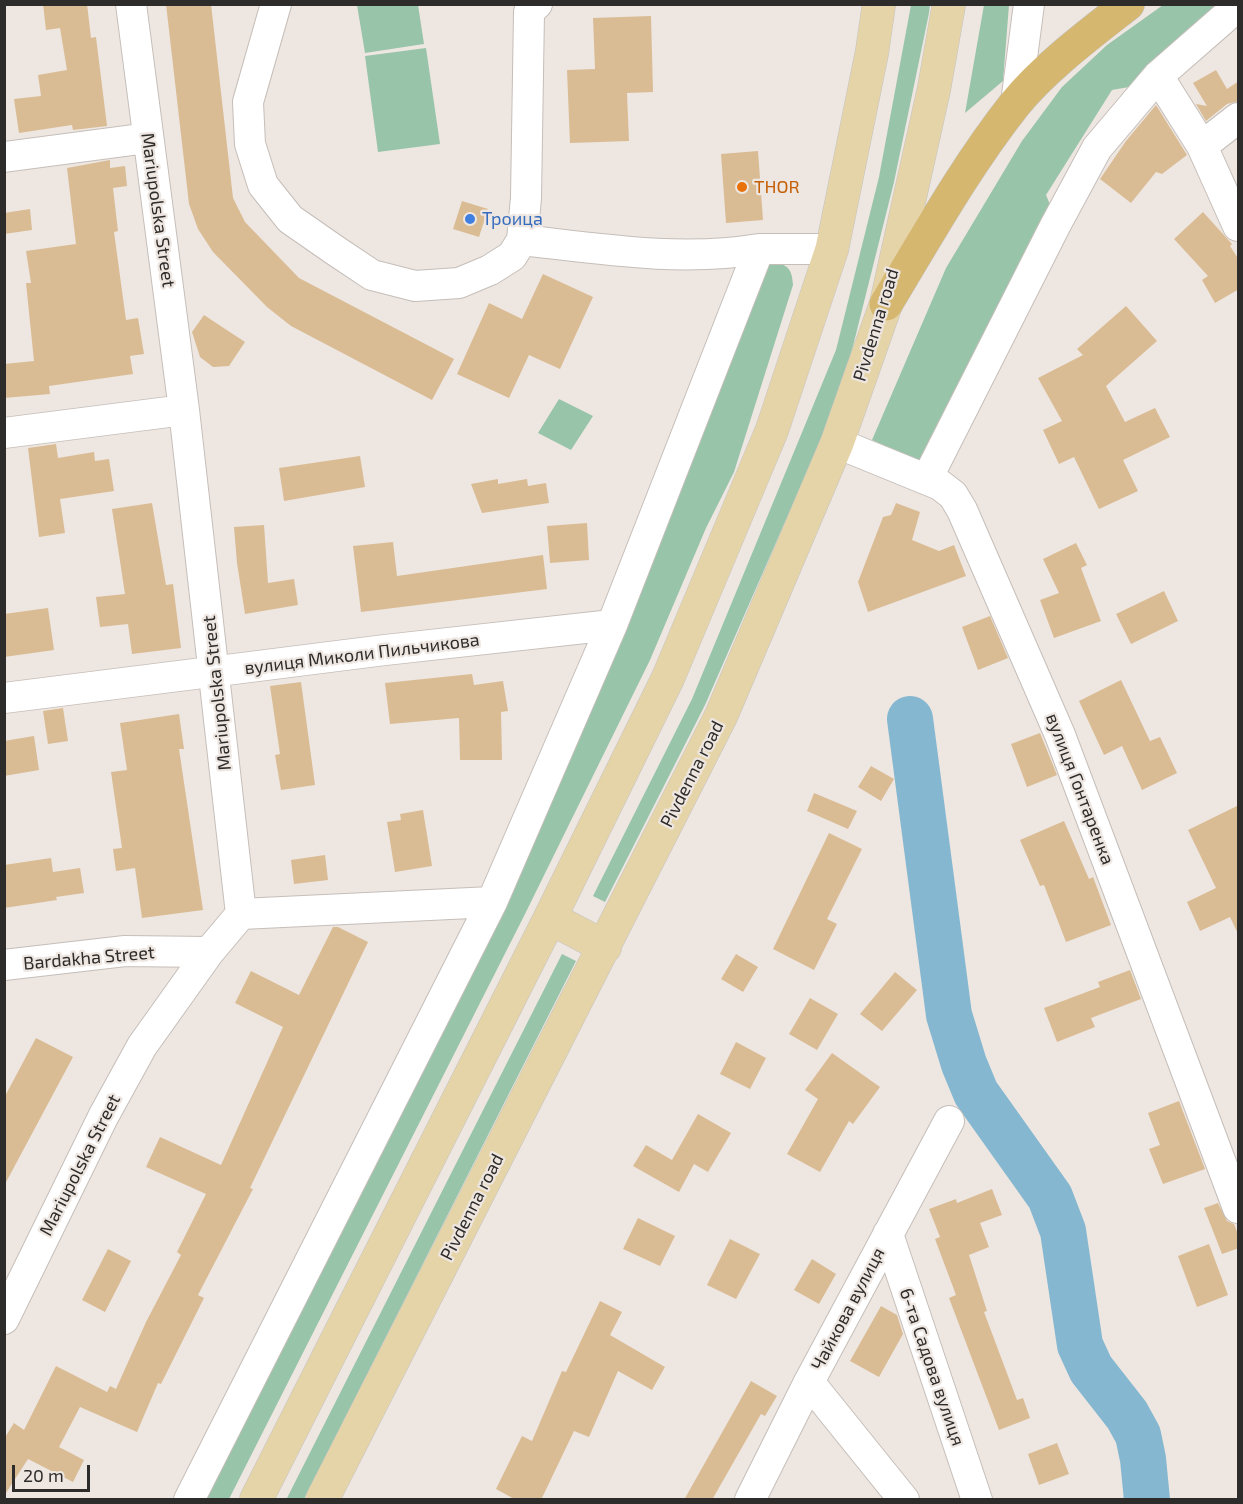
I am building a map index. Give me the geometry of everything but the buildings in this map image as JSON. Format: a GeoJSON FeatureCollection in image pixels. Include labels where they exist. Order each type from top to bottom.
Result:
{"type":"FeatureCollection","features":[{"type":"Feature","properties":{"kind":"highway"},"geometry":{"type":"LineString","coordinates":[[886,304],[965,175],[1016,103],[1084,37],[1128,4]]}},
{"type":"Feature","properties":{"kind":"main road"},"geometry":{"type":"LineString","coordinates":[[256,1500],[550,918],[668,678],[772,430],[832,249],[872,52],[879,4]]}},
{"type":"Feature","properties":{"kind":"main road","name":"Pivdenna road"},"geometry":{"type":"LineString","coordinates":[[322,1500],[721,716],[837,443],[886,304],[934,89],[949,4]]}},
{"type":"Feature","properties":{"kind":"main road"},"geometry":{"type":"LineString","coordinates":[[550,918],[605,947]]}},
{"type":"Feature","properties":{"kind":"street","name":"Mariupolska Street"},"geometry":{"type":"LineString","coordinates":[[4,1319],[103,1117],[142,1046],[209,952],[241,914],[184,410],[131,4]]}},
{"type":"Feature","properties":{"kind":"street"},"geometry":{"type":"LineString","coordinates":[[276,4],[248,102],[250,144],[262,184],[290,219],[372,275],[415,286],[459,283],[490,270],[512,256],[522,240],[526,198],[530,12],[537,4]]}},
{"type":"Feature","properties":{"kind":"street"},"geometry":{"type":"LineString","coordinates":[[1016,103],[1029,4]]}},
{"type":"Feature","properties":{"kind":"street"},"geometry":{"type":"LineString","coordinates":[[927,479],[1054,226],[1097,148],[1158,76],[1239,6]]}},
{"type":"Feature","properties":{"kind":"street"},"geometry":{"type":"LineString","coordinates":[[1158,76],[1202,146],[1239,226]]}},
{"type":"Feature","properties":{"kind":"street"},"geometry":{"type":"LineString","coordinates":[[1202,146],[1239,118]]}},
{"type":"Feature","properties":{"kind":"street"},"geometry":{"type":"LineString","coordinates":[[4,157],[148,138]]}},
{"type":"Feature","properties":{"kind":"street"},"geometry":{"type":"LineString","coordinates":[[522,240],[651,254],[720,256],[759,249],[832,249]]}},
{"type":"Feature","properties":{"kind":"street"},"geometry":{"type":"LineString","coordinates":[[189,1500],[492,902],[612,625],[759,249]]}},
{"type":"Feature","properties":{"kind":"street"},"geometry":{"type":"LineString","coordinates":[[4,433],[184,410]]}},
{"type":"Feature","properties":{"kind":"street","name":"вулиця Гонтаренка"},"geometry":{"type":"LineString","coordinates":[[837,443],[940,485],[952,495],[962,510],[1060,735],[1239,1209]]}},
{"type":"Feature","properties":{"kind":"street","name":"вулиця Миколи Пильчикова"},"geometry":{"type":"LineString","coordinates":[[4,698],[612,625]]}},
{"type":"Feature","properties":{"kind":"street"},"geometry":{"type":"LineString","coordinates":[[241,914],[492,902]]}},
{"type":"Feature","properties":{"kind":"street","name":"Bardakha Street"},"geometry":{"type":"LineString","coordinates":[[4,965],[125,951],[209,952]]}},
{"type":"Feature","properties":{"kind":"street","name":"Чайкова вулиця"},"geometry":{"type":"LineString","coordinates":[[750,1500],[809,1382],[949,1121]]}},
{"type":"Feature","properties":{"kind":"street","name":"6-та Садова вулиця"},"geometry":{"type":"LineString","coordinates":[[888,1234],[977,1500]]}},
{"type":"Feature","properties":{"kind":"street"},"geometry":{"type":"LineString","coordinates":[[809,1382],[904,1500]]}},
{"type":"Feature","properties":{"kind":"green space"},"geometry":{"type":"Polygon","coordinates":[[[357,5],[418,5],[424,44],[365,53],[357,5]]]}},
{"type":"Feature","properties":{"kind":"green space"},"geometry":{"type":"Polygon","coordinates":[[[911,5],[930,5],[929,13],[894,182],[851,354],[820,442],[705,705],[605,902],[593,896],[692,699],[836,350],[879,177],[911,5]]]}},
{"type":"Feature","properties":{"kind":"green space"},"geometry":{"type":"Polygon","coordinates":[[[984,5],[1009,5],[1003,81],[965,113],[984,5]]]}},
{"type":"Feature","properties":{"kind":"green space"},"geometry":{"type":"Polygon","coordinates":[[[1163,5],[1224,5],[1129,87],[1112,90],[1046,195],[1051,207],[920,462],[872,440],[946,268],[1022,141],[1062,87],[1107,45],[1163,5]]]}},
{"type":"Feature","properties":{"kind":"green space"},"geometry":{"type":"Polygon","coordinates":[[[426,48],[440,144],[378,152],[365,56],[426,48]]]}},
{"type":"Feature","properties":{"kind":"green space"},"geometry":{"type":"Polygon","coordinates":[[[774,262],[789,269],[793,285],[734,472],[706,528],[650,660],[524,916],[229,1499],[199,1500],[500,903],[760,267],[774,262]]]}},
{"type":"Feature","properties":{"kind":"green space"},"geometry":{"type":"Polygon","coordinates":[[[559,399],[593,416],[571,450],[538,433],[559,399]]]}},
{"type":"Feature","properties":{"kind":"green space"},"geometry":{"type":"Polygon","coordinates":[[[562,954],[576,961],[304,1499],[286,1500],[562,954]]]}},
{"type":"Feature","properties":{"kind":"waterway"},"geometry":{"type":"LineString","coordinates":[[910,719],[949,1015],[964,1064],[976,1093],[1050,1197],[1063,1231],[1080,1345],[1091,1369],[1127,1415],[1138,1435],[1147,1500]]}},
{"type":"Feature","properties":{"kind":"place","name":"THOR"},"geometry":{"type":"Point","coordinates":[742,187]}},
{"type":"Feature","properties":{"kind":"place","name":"Троица"},"geometry":{"type":"Point","coordinates":[470,219]}}]}
